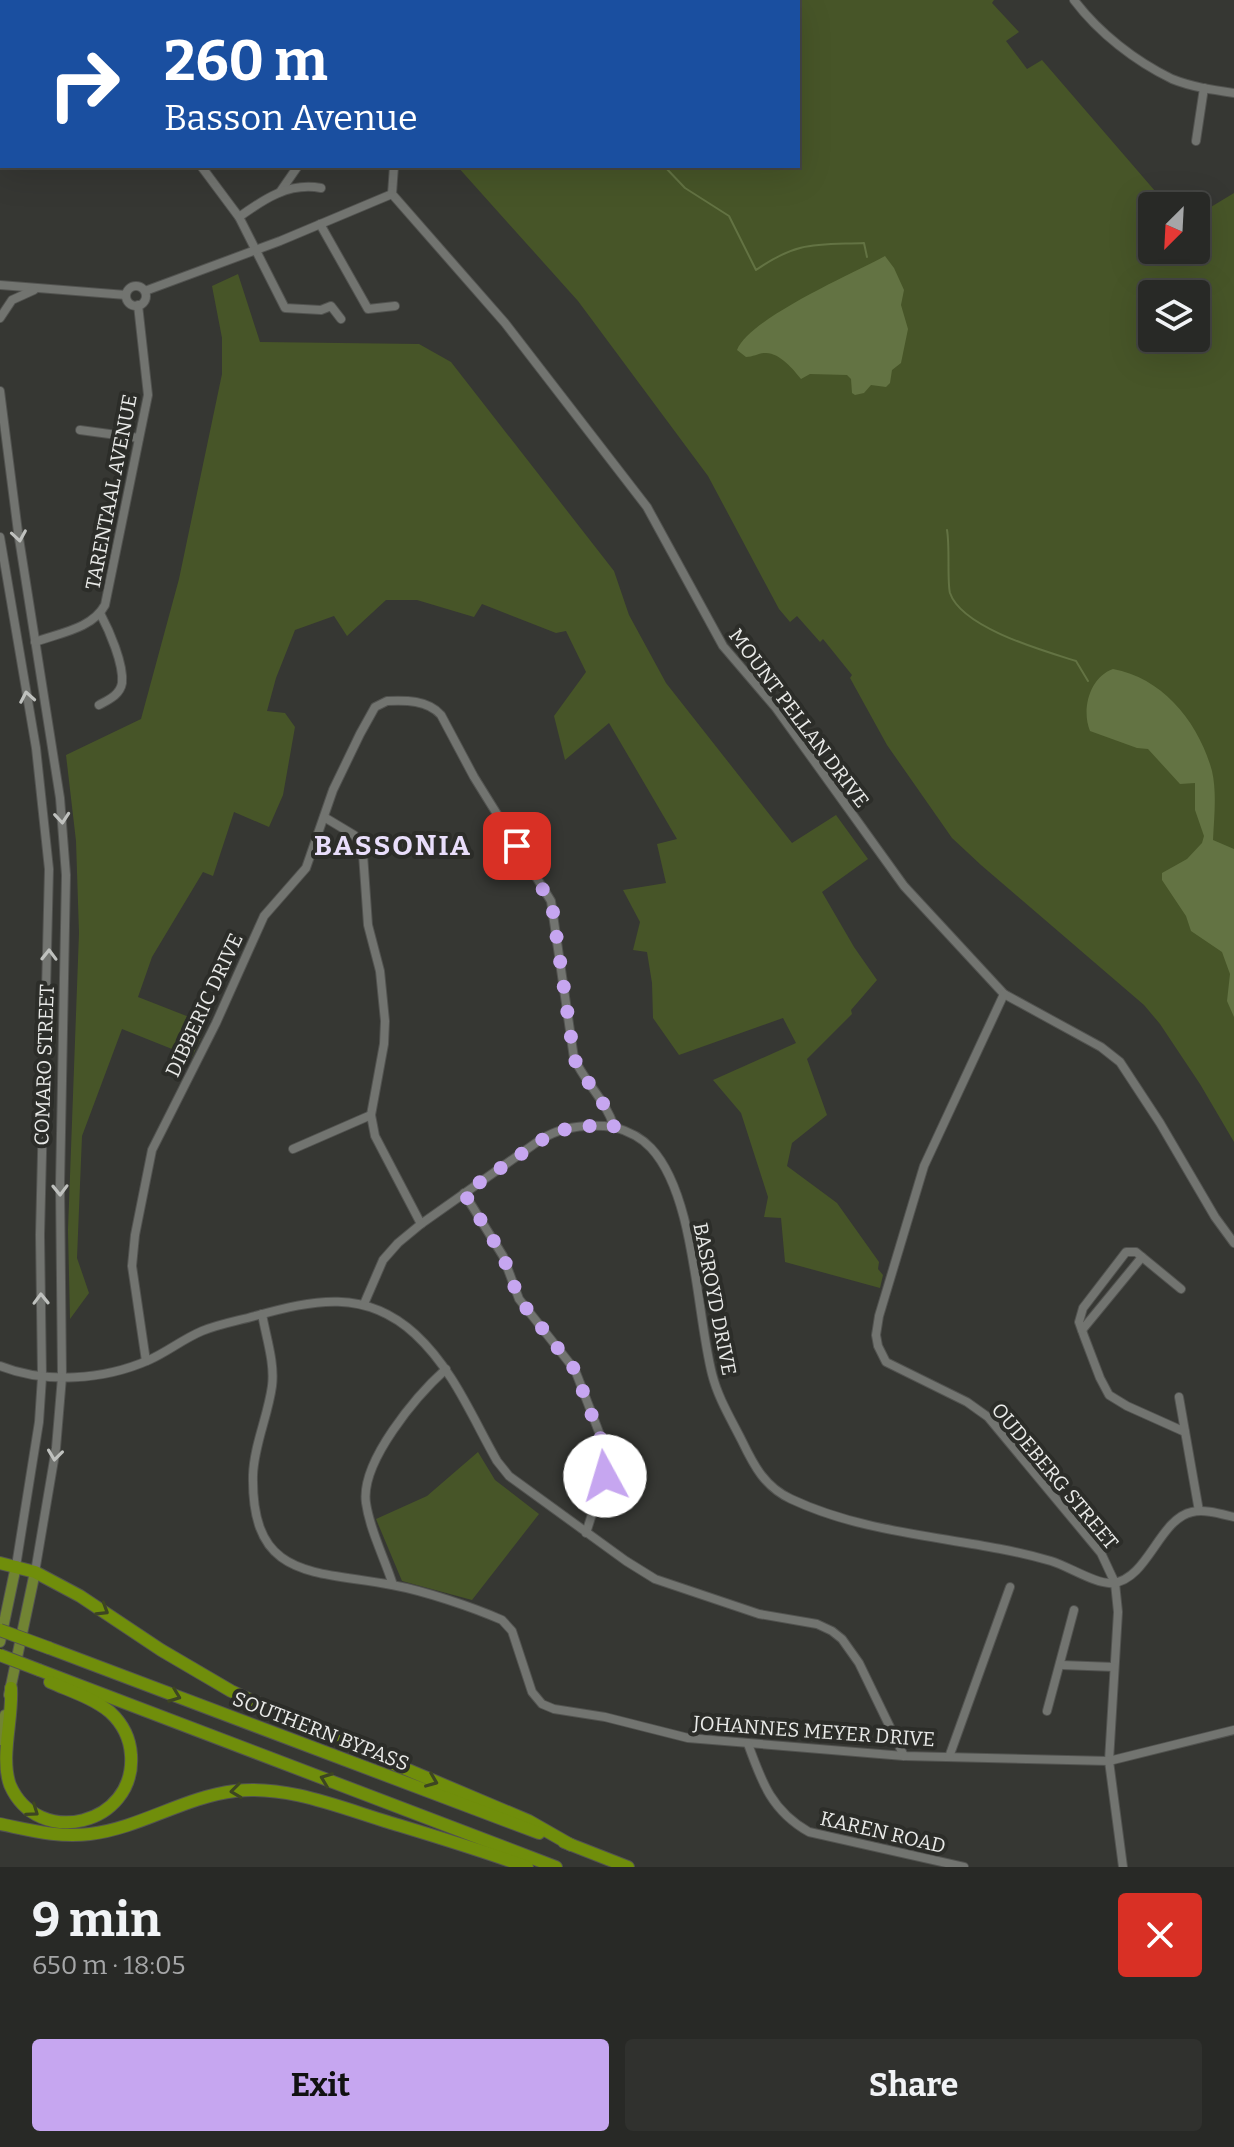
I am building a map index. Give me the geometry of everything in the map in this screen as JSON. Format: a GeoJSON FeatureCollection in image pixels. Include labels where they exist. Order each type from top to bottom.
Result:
{"type":"FeatureCollection","features":[{"type":"Feature","properties":{"kind":"highway"},"geometry":{"type":"LineString","coordinates":[[0,1563],[35,1572],[80,1596],[184,1665],[231,1691],[349,1745],[513,1813],[571,1845]]}},
{"type":"Feature","properties":{"kind":"highway","name":"SOUTHERN BYPASS"},"geometry":{"type":"LineString","coordinates":[[0,1630],[628,1867]]}},
{"type":"Feature","properties":{"kind":"highway"},"geometry":{"type":"LineString","coordinates":[[0,1657],[556,1867]]}},
{"type":"Feature","properties":{"kind":"highway"},"geometry":{"type":"LineString","coordinates":[[11,1688],[12,1708],[5,1767],[14,1794],[33,1813],[47,1820],[75,1823],[94,1818],[114,1803],[127,1783],[131,1757],[125,1732],[117,1719],[102,1706],[38,1673]]}},
{"type":"Feature","properties":{"kind":"highway"},"geometry":{"type":"LineString","coordinates":[[0,1824],[44,1833],[88,1834],[110,1830],[204,1797],[261,1790],[293,1794],[332,1805],[527,1867]]}},
{"type":"Feature","properties":{"kind":"main road","name":"COMARO STREET"},"geometry":{"type":"LineString","coordinates":[[0,1642],[16,1566]]}},
{"type":"Feature","properties":{"kind":"main road","name":"COMARO STREET"},"geometry":{"type":"LineString","coordinates":[[0,1740],[35,1572]]}},
{"type":"Feature","properties":{"kind":"street"},"geometry":{"type":"LineString","coordinates":[[1074,0],[1101,31],[1172,78],[1234,93]]}},
{"type":"Feature","properties":{"kind":"street"},"geometry":{"type":"LineString","coordinates":[[1196,141],[1204,88]]}},
{"type":"Feature","properties":{"kind":"street"},"geometry":{"type":"LineString","coordinates":[[206,168],[258,249],[285,308],[321,310],[331,306],[341,319]]}},
{"type":"Feature","properties":{"kind":"street"},"geometry":{"type":"LineString","coordinates":[[280,192],[297,168]]}},
{"type":"Feature","properties":{"kind":"street"},"geometry":{"type":"LineString","coordinates":[[126,295],[134,286],[145,291],[392,194],[394,168]]}},
{"type":"Feature","properties":{"kind":"street"},"geometry":{"type":"LineString","coordinates":[[239,217],[280,192],[302,186],[321,188]]}},
{"type":"Feature","properties":{"kind":"street","name":"MOUNT PELLAN DRIVE"},"geometry":{"type":"LineString","coordinates":[[392,194],[505,323],[647,507],[723,646],[776,708],[894,873],[1004,994],[1101,1047],[1120,1062],[1234,1243]]}},
{"type":"Feature","properties":{"kind":"street"},"geometry":{"type":"LineString","coordinates":[[320,224],[368,309],[395,306]]}},
{"type":"Feature","properties":{"kind":"street"},"geometry":{"type":"LineString","coordinates":[[0,285],[126,295]]}},
{"type":"Feature","properties":{"kind":"street"},"geometry":{"type":"LineString","coordinates":[[0,318],[12,300],[39,288]]}},
{"type":"Feature","properties":{"kind":"street"},"geometry":{"type":"LineString","coordinates":[[126,295],[130,303],[138,305],[145,300],[145,291]]}},
{"type":"Feature","properties":{"kind":"street","name":"TARENTAAL AVENUE"},"geometry":{"type":"LineString","coordinates":[[35,642],[88,624],[100,613],[109,587],[149,386],[138,305]]}},
{"type":"Feature","properties":{"kind":"street","name":"COMARO STREET"},"geometry":{"type":"LineString","coordinates":[[0,391],[18,532],[60,798],[66,875],[60,1185],[62,1377],[53,1471],[35,1572]]}},
{"type":"Feature","properties":{"kind":"street"},"geometry":{"type":"LineString","coordinates":[[80,430],[139,438]]}},
{"type":"Feature","properties":{"kind":"street","name":"COMARO STREET"},"geometry":{"type":"LineString","coordinates":[[0,537],[36,748],[49,869],[40,1235],[42,1377],[33,1461],[16,1566]]}},
{"type":"Feature","properties":{"kind":"street"},"geometry":{"type":"LineString","coordinates":[[99,705],[116,695],[122,682],[114,644],[100,613]]}},
{"type":"Feature","properties":{"kind":"street","name":"DIBBERIC DRIVE"},"geometry":{"type":"LineString","coordinates":[[146,1361],[132,1266],[152,1150],[210,1038],[264,916],[274,902],[298,881],[306,868],[344,765],[372,712],[382,703],[423,704],[437,711],[546,892],[553,913],[571,1051],[580,1071],[607,1107],[614,1127]]}},
{"type":"Feature","properties":{"kind":"street"},"geometry":{"type":"LineString","coordinates":[[324,817],[354,835],[363,854],[367,918],[380,971],[385,1033],[371,1115],[375,1136],[421,1224]]}},
{"type":"Feature","properties":{"kind":"street","name":"OUDEBERG STREET"},"geometry":{"type":"LineString","coordinates":[[1004,994],[924,1166],[876,1335],[883,1357],[893,1367],[967,1402],[988,1417],[1091,1539],[1107,1564],[1115,1583],[1118,1612],[1109,1761],[1123,1867]]}},
{"type":"Feature","properties":{"kind":"street"},"geometry":{"type":"LineString","coordinates":[[293,1149],[371,1115]]}},
{"type":"Feature","properties":{"kind":"street"},"geometry":{"type":"LineString","coordinates":[[364,1304],[386,1256],[421,1224],[464,1193],[555,1131],[588,1126],[614,1127]]}},
{"type":"Feature","properties":{"kind":"street","name":"BASROYD DRIVE"},"geometry":{"type":"LineString","coordinates":[[614,1127],[646,1143],[658,1156],[669,1177],[683,1216],[714,1382],[751,1461],[769,1485],[794,1501],[867,1526],[1039,1558],[1102,1582],[1115,1583]]}},
{"type":"Feature","properties":{"kind":"street"},"geometry":{"type":"LineString","coordinates":[[464,1193],[503,1256],[519,1299],[575,1370],[599,1432],[607,1465],[586,1533]]}},
{"type":"Feature","properties":{"kind":"street"},"geometry":{"type":"LineString","coordinates":[[1181,1289],[1136,1252],[1126,1252],[1083,1308],[1079,1322],[1109,1395],[1185,1432]]}},
{"type":"Feature","properties":{"kind":"street"},"geometry":{"type":"LineString","coordinates":[[1082,1330],[1142,1257]]}},
{"type":"Feature","properties":{"kind":"street"},"geometry":{"type":"LineString","coordinates":[[0,1366],[42,1377],[109,1372],[146,1361],[204,1330],[262,1314],[320,1301],[364,1304],[410,1330],[446,1369],[503,1469],[524,1489],[586,1533],[663,1582],[768,1617],[810,1622],[832,1631],[859,1663],[904,1756]]}},
{"type":"Feature","properties":{"kind":"street","name":"JOHANNES MEYER DRIVE"},"geometry":{"type":"LineString","coordinates":[[262,1314],[273,1376],[254,1467],[255,1512],[259,1527],[278,1554],[297,1568],[334,1577],[393,1585],[506,1623],[514,1635],[532,1692],[546,1706],[688,1738],[904,1756],[1109,1761],[1234,1730]]}},
{"type":"Feature","properties":{"kind":"street"},"geometry":{"type":"LineString","coordinates":[[393,1585],[366,1506],[368,1482],[378,1457],[409,1409],[446,1369]]}},
{"type":"Feature","properties":{"kind":"street"},"geometry":{"type":"LineString","coordinates":[[1179,1397],[1199,1511]]}},
{"type":"Feature","properties":{"kind":"street"},"geometry":{"type":"LineString","coordinates":[[1115,1583],[1131,1576],[1181,1516],[1199,1511],[1234,1517]]}},
{"type":"Feature","properties":{"kind":"street"},"geometry":{"type":"LineString","coordinates":[[949,1757],[1010,1587]]}},
{"type":"Feature","properties":{"kind":"street"},"geometry":{"type":"LineString","coordinates":[[1047,1711],[1074,1610]]}},
{"type":"Feature","properties":{"kind":"street"},"geometry":{"type":"LineString","coordinates":[[1061,1665],[1114,1667]]}},
{"type":"Feature","properties":{"kind":"street","name":"KAREN ROAD"},"geometry":{"type":"LineString","coordinates":[[748,1744],[769,1797],[790,1819],[809,1832],[964,1867]]}},
{"type":"Feature","properties":{"kind":"shaded area"},"geometry":{"type":"Polygon","coordinates":[[[800,0],[994,0],[992,3],[1019,32],[1006,41],[1027,69],[1042,60],[1156,192],[1138,192],[1138,264],[1210,264],[1210,208],[1234,193],[1234,1142],[1200,1084],[1144,1005],[952,838],[887,745],[850,678],[852,675],[823,639],[820,642],[797,616],[790,622],[779,609],[708,476],[578,301],[459,168],[800,168],[800,0]]]}},
{"type":"Feature","properties":{"kind":"shaded area"},"geometry":{"type":"Polygon","coordinates":[[[885,256],[904,290],[901,305],[908,329],[901,363],[892,370],[890,383],[886,387],[871,385],[864,393],[855,395],[847,375],[810,374],[801,379],[776,355],[765,353],[746,357],[737,350],[761,324],[781,311],[885,256]]]}},
{"type":"Feature","properties":{"kind":"shaded area"},"geometry":{"type":"Polygon","coordinates":[[[238,274],[260,342],[419,344],[451,362],[614,571],[629,615],[666,683],[792,843],[836,815],[868,859],[822,892],[877,980],[851,1010],[852,1014],[807,1059],[827,1115],[792,1143],[787,1166],[837,1203],[879,1262],[878,1269],[883,1275],[880,1288],[785,1262],[781,1218],[764,1217],[768,1197],[741,1113],[713,1080],[796,1043],[783,1018],[679,1055],[653,1018],[647,952],[633,950],[640,922],[623,890],[666,883],[657,844],[677,839],[609,723],[565,760],[554,716],[586,672],[566,631],[556,633],[482,604],[474,617],[417,600],[386,600],[347,636],[334,616],[295,630],[267,711],[285,713],[295,727],[283,795],[269,827],[234,812],[213,876],[203,872],[152,957],[138,997],[207,1024],[192,1057],[122,1029],[82,1136],[77,1258],[89,1293],[70,1319],[68,1230],[79,933],[76,841],[66,755],[141,719],[179,579],[222,374],[222,338],[212,286],[238,274]]]}},
{"type":"Feature","properties":{"kind":"shaded area"},"geometry":{"type":"Polygon","coordinates":[[[1113,669],[1148,682],[1163,693],[1188,720],[1206,753],[1214,788],[1213,840],[1234,849],[1234,1017],[1227,1001],[1230,974],[1222,952],[1191,931],[1186,916],[1162,880],[1162,873],[1187,859],[1202,843],[1204,836],[1195,810],[1195,783],[1180,784],[1148,749],[1090,731],[1087,704],[1093,686],[1113,669]]]}},
{"type":"Feature","properties":{"kind":"shaded area"},"geometry":{"type":"Polygon","coordinates":[[[478,1452],[495,1480],[539,1514],[472,1600],[402,1581],[376,1519],[427,1496],[478,1452]]]}},
{"type":"Feature","properties":{"kind":"waterway"},"geometry":{"type":"LineString","coordinates":[[666,168],[685,188],[729,216],[756,270],[784,254],[807,246],[864,243],[867,257]]}},
{"type":"Feature","properties":{"kind":"waterway"},"geometry":{"type":"LineString","coordinates":[[947,530],[949,588],[958,606],[970,617],[1006,636],[1076,661],[1088,681]]}},
{"type":"Feature","properties":{"kind":"district","name":"BASSONIA"},"geometry":{"type":"Point","coordinates":[393,845]}},
{"type":"Feature","properties":{"kind":"route"},"geometry":{"type":"LineString","coordinates":[[517,846],[552,905],[571,1051],[580,1071],[611,1114],[614,1127],[602,1125],[555,1131],[464,1193],[503,1256],[519,1299],[578,1375],[604,1448],[607,1460],[605,1476]]}}]}
